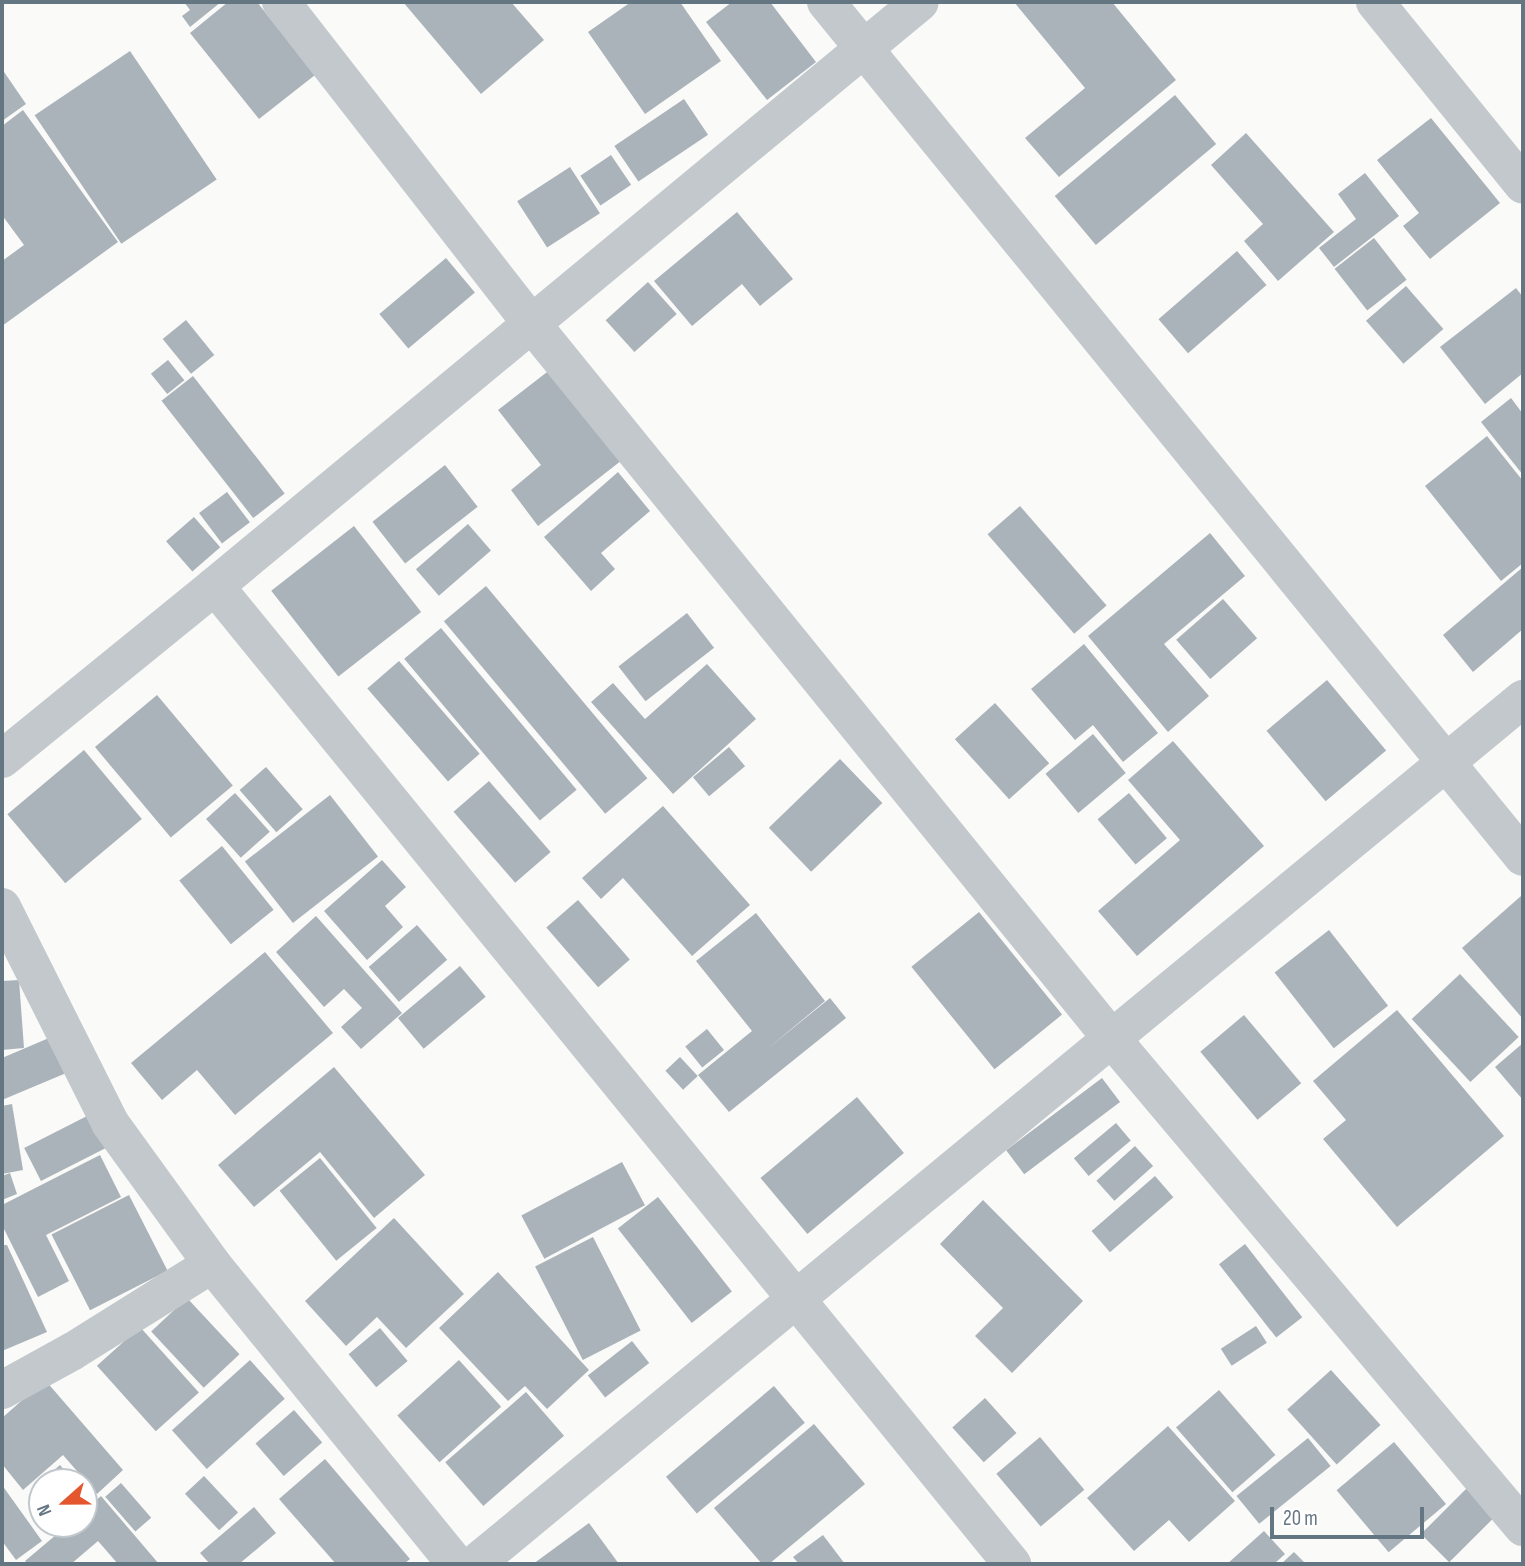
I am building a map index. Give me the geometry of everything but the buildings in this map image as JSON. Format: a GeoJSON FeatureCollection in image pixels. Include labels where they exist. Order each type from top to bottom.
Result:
{"type":"FeatureCollection","features":[{"type":"Feature","properties":{"kind":"street"},"geometry":{"type":"LineString","coordinates":[[281,2],[532,324],[1112,1039],[1523,1527]]}},
{"type":"Feature","properties":{"kind":"street"},"geometry":{"type":"LineString","coordinates":[[826,2],[1523,857]]}},
{"type":"Feature","properties":{"kind":"street"},"geometry":{"type":"LineString","coordinates":[[2,759],[920,2]]}},
{"type":"Feature","properties":{"kind":"street"},"geometry":{"type":"LineString","coordinates":[[1375,2],[1523,185]]}},
{"type":"Feature","properties":{"kind":"street"},"geometry":{"type":"LineString","coordinates":[[215,586],[1012,1564]]}},
{"type":"Feature","properties":{"kind":"street"},"geometry":{"type":"LineString","coordinates":[[475,1564],[1523,699]]}},
{"type":"Feature","properties":{"kind":"street"},"geometry":{"type":"LineString","coordinates":[[2,907],[110,1124],[212,1265],[456,1564]]}},
{"type":"Feature","properties":{"kind":"street"},"geometry":{"type":"LineString","coordinates":[[2,1390],[73,1351],[212,1265]]}}]}
